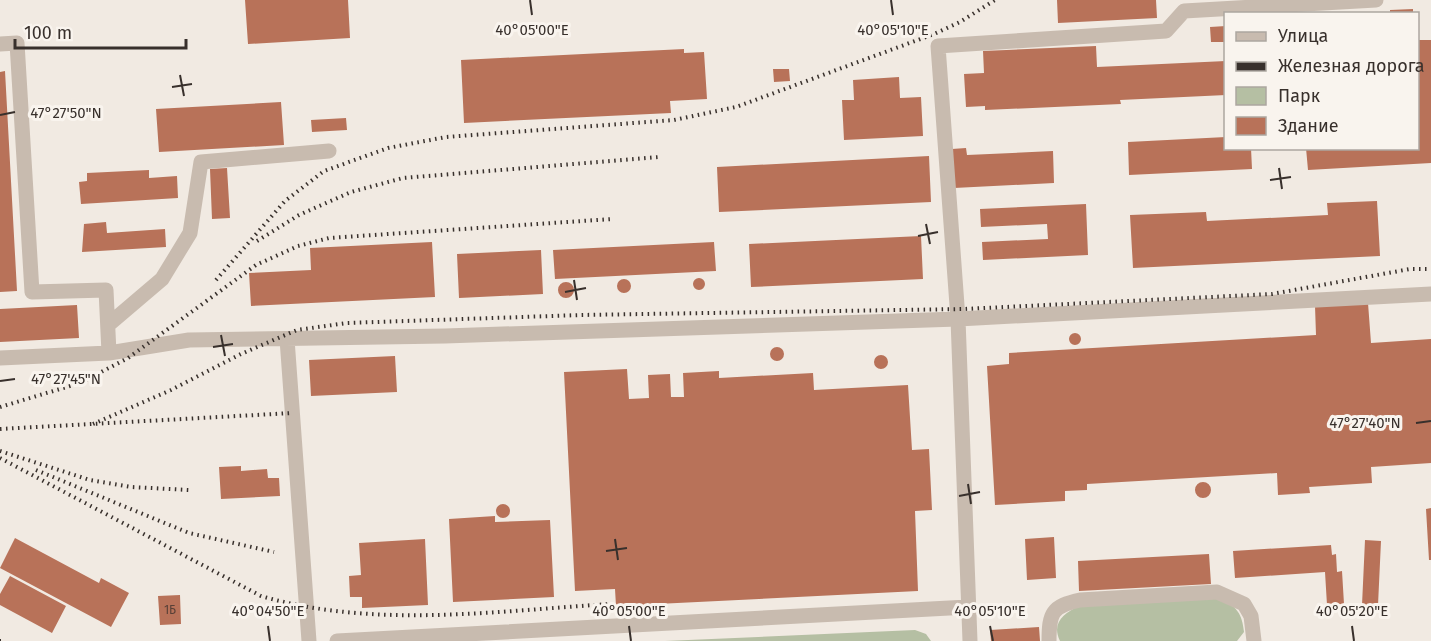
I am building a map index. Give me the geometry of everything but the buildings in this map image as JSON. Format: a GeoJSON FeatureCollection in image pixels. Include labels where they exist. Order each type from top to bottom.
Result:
{"type":"FeatureCollection","features":[{"type":"Feature","properties":{"kind":"street"},"geometry":{"type":"LineString","coordinates":[[970,641],[958,319],[938,46],[1166,31],[1184,11],[1376,0]]}},
{"type":"Feature","properties":{"kind":"street"},"geometry":{"type":"LineString","coordinates":[[0,44],[17,43],[32,292],[106,290],[109,353]]}},
{"type":"Feature","properties":{"kind":"street"},"geometry":{"type":"LineString","coordinates":[[108,325],[162,279],[190,233],[201,162],[329,151]]}},
{"type":"Feature","properties":{"kind":"street"},"geometry":{"type":"LineString","coordinates":[[0,358],[109,353],[189,340],[457,336],[958,319],[1431,294]]}},
{"type":"Feature","properties":{"kind":"street"},"geometry":{"type":"LineString","coordinates":[[287,339],[309,641]]}},
{"type":"Feature","properties":{"kind":"street"},"geometry":{"type":"LineString","coordinates":[[1049,641],[1049,619],[1061,604],[1080,600],[1217,592],[1244,604],[1251,616],[1254,641]]}},
{"type":"Feature","properties":{"kind":"street"},"geometry":{"type":"LineString","coordinates":[[337,641],[968,607]]}},
{"type":"Feature","properties":{"kind":"green space"},"geometry":{"type":"Polygon","coordinates":[[[1219,597],[1234,607],[1240,615],[1244,632],[1237,641],[1060,641],[1058,635],[1060,619],[1079,606],[1219,597]]]}},
{"type":"Feature","properties":{"kind":"green space"},"geometry":{"type":"Polygon","coordinates":[[[915,630],[926,634],[931,641],[665,641],[915,630]]]}},
{"type":"Feature","properties":{"kind":"railway"},"geometry":{"type":"LineString","coordinates":[[216,280],[285,201],[324,171],[388,148],[446,137],[674,120],[736,107],[934,34],[960,22],[995,0]]}},
{"type":"Feature","properties":{"kind":"railway"},"geometry":{"type":"LineString","coordinates":[[257,241],[299,215],[351,192],[403,178],[659,157]]}},
{"type":"Feature","properties":{"kind":"railway"},"geometry":{"type":"LineString","coordinates":[[0,407],[80,383],[128,358],[256,265],[298,246],[329,238],[612,219]]}},
{"type":"Feature","properties":{"kind":"railway"},"geometry":{"type":"LineString","coordinates":[[93,424],[297,330],[347,323],[581,315],[964,309],[1272,294],[1410,269],[1431,269]]}},
{"type":"Feature","properties":{"kind":"railway"},"geometry":{"type":"LineString","coordinates":[[0,429],[292,413]]}},
{"type":"Feature","properties":{"kind":"railway"},"geometry":{"type":"LineString","coordinates":[[0,451],[90,480],[131,487],[189,490]]}},
{"type":"Feature","properties":{"kind":"railway"},"geometry":{"type":"LineString","coordinates":[[0,458],[261,596],[303,606],[390,615],[479,613],[610,604]]}},
{"type":"Feature","properties":{"kind":"railway"},"geometry":{"type":"LineString","coordinates":[[36,470],[189,533],[274,552]]}}]}
